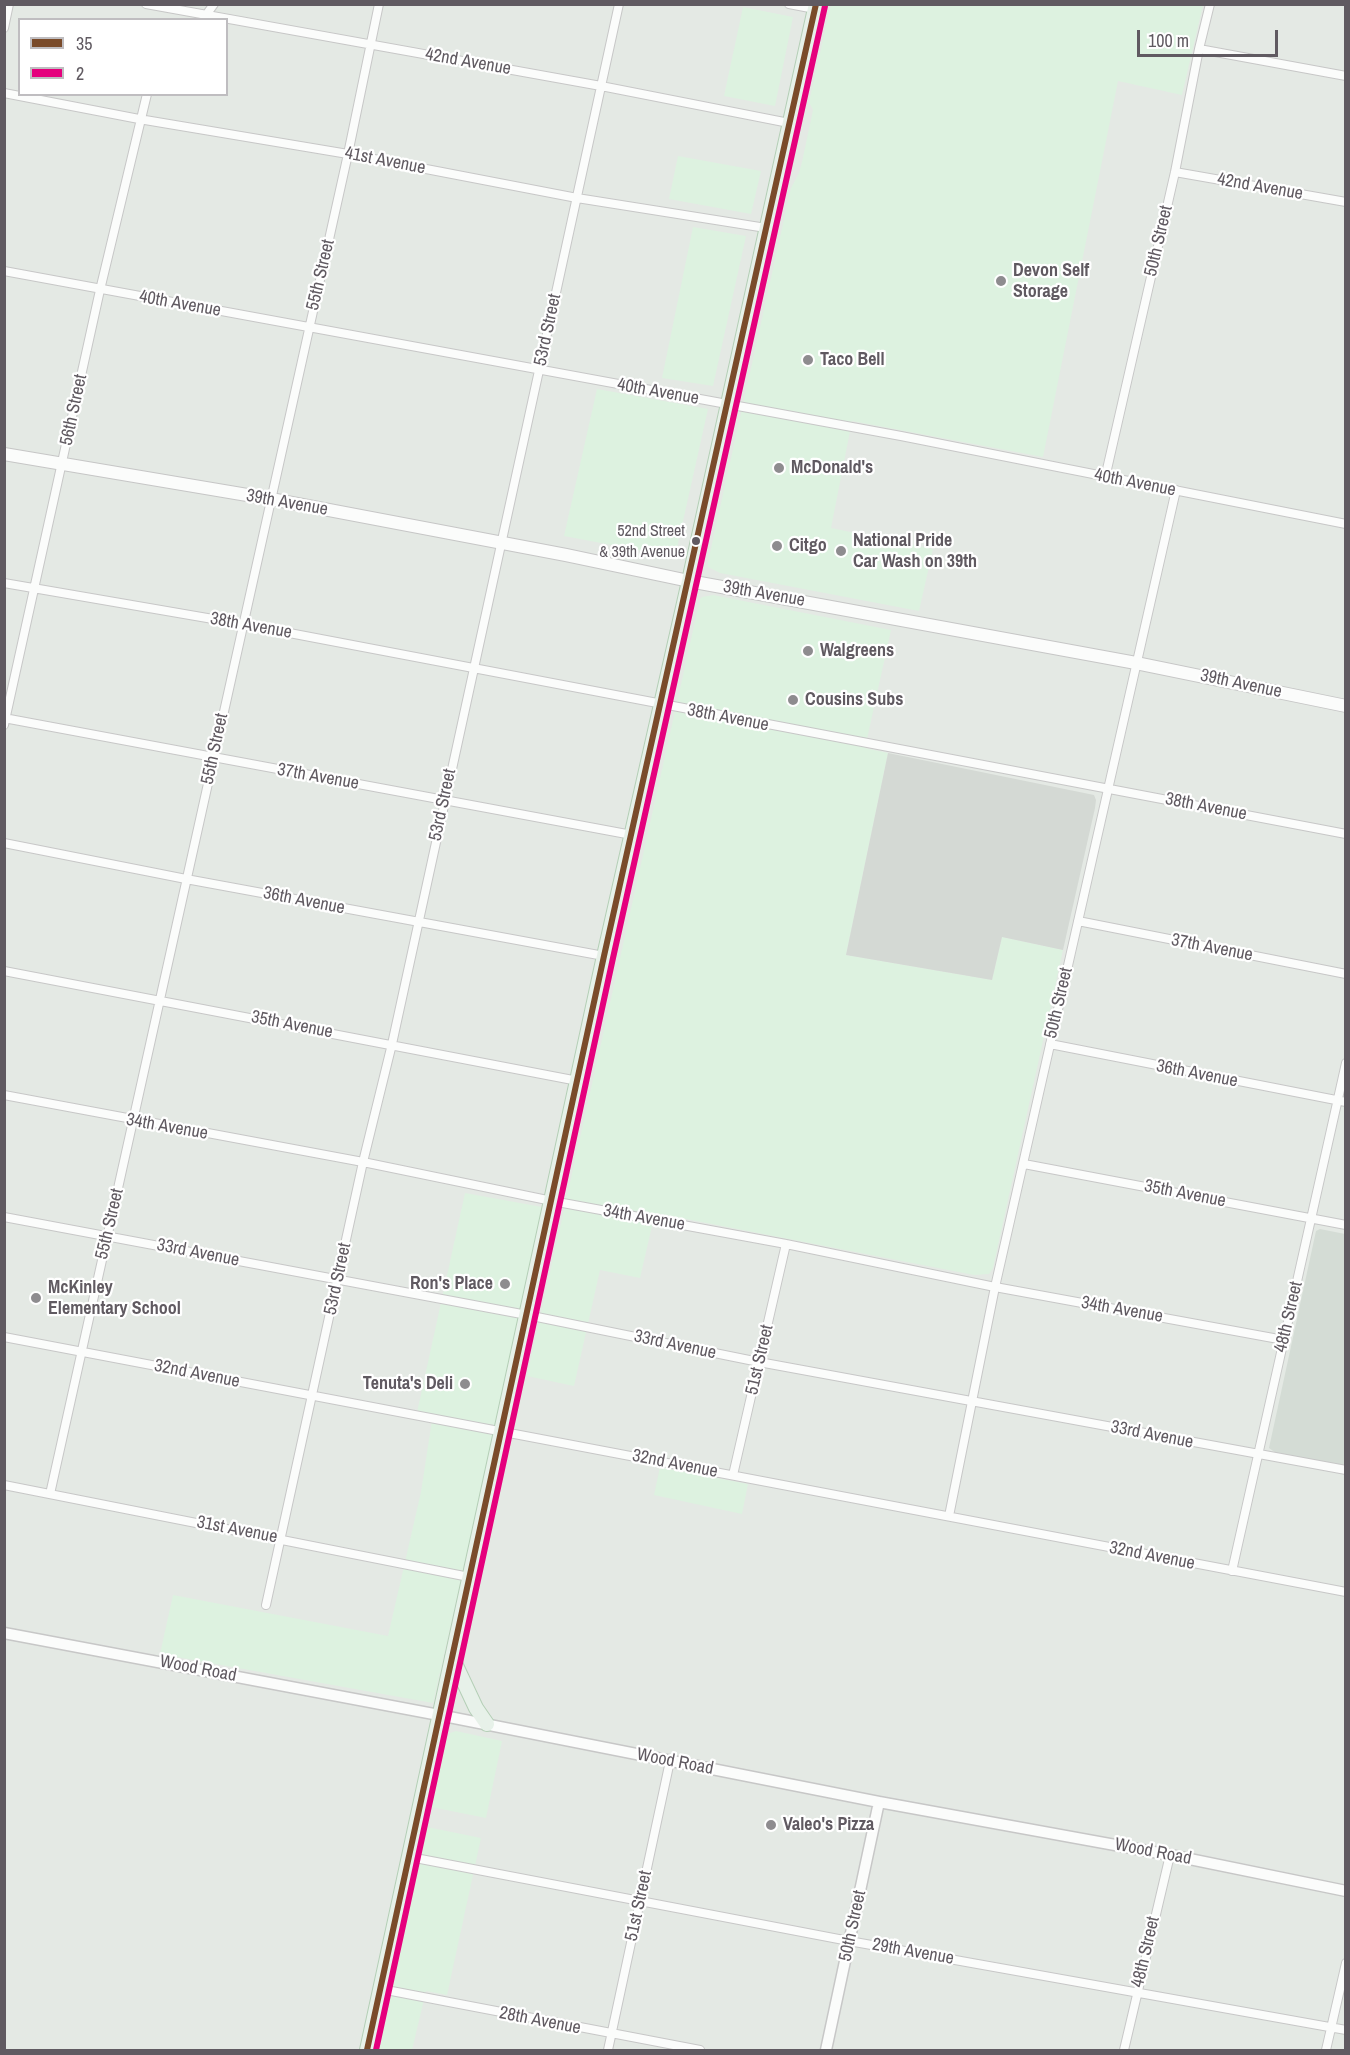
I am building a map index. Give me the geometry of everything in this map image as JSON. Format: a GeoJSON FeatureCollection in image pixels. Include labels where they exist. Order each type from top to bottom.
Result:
{"type":"FeatureCollection","features":[{"type":"Feature","properties":{"kind":"main road"},"geometry":{"type":"LineString","coordinates":[[367,2050],[604,956],[815,7]]}},
{"type":"Feature","properties":{"kind":"main road","name":"39th Avenue"},"geometry":{"type":"LineString","coordinates":[[4,454],[272,500],[502,543],[689,581],[1136,663],[1346,706]]}},
{"type":"Feature","properties":{"kind":"main road"},"geometry":{"type":"LineString","coordinates":[[452,1657],[476,1708],[488,1724]]}},
{"type":"Feature","properties":{"kind":"street"},"geometry":{"type":"LineString","coordinates":[[4,28],[9,4]]}},
{"type":"Feature","properties":{"kind":"street","name":"42nd Avenue"},"geometry":{"type":"LineString","coordinates":[[146,4],[200,16]]}},
{"type":"Feature","properties":{"kind":"street"},"geometry":{"type":"LineString","coordinates":[[200,16],[214,4]]}},
{"type":"Feature","properties":{"kind":"street","name":"55th Street"},"geometry":{"type":"LineString","coordinates":[[50,1494],[242,624],[272,500],[379,4]]}},
{"type":"Feature","properties":{"kind":"street","name":"53rd Street"},"geometry":{"type":"LineString","coordinates":[[266,1605],[363,1162],[392,1044],[619,4]]}},
{"type":"Feature","properties":{"kind":"street"},"geometry":{"type":"LineString","coordinates":[[789,4],[815,7]]}},
{"type":"Feature","properties":{"kind":"street","name":"50th Street"},"geometry":{"type":"LineString","coordinates":[[1105,478],[1175,172],[1210,4]]}},
{"type":"Feature","properties":{"kind":"street","name":"42nd Avenue"},"geometry":{"type":"LineString","coordinates":[[228,21],[602,86],[789,123]]}},
{"type":"Feature","properties":{"kind":"street"},"geometry":{"type":"LineString","coordinates":[[1199,49],[1346,76]]}},
{"type":"Feature","properties":{"kind":"street","name":"41st Avenue"},"geometry":{"type":"LineString","coordinates":[[20,96],[139,119],[348,154],[577,198],[766,228]]}},
{"type":"Feature","properties":{"kind":"street","name":"56th Street"},"geometry":{"type":"LineString","coordinates":[[5,721],[100,290],[139,119],[146,96]]}},
{"type":"Feature","properties":{"kind":"street","name":"42nd Avenue"},"geometry":{"type":"LineString","coordinates":[[1175,172],[1346,202]]}},
{"type":"Feature","properties":{"kind":"street","name":"40th Avenue"},"geometry":{"type":"LineString","coordinates":[[4,271],[540,369],[601,383],[727,404],[1346,524]]}},
{"type":"Feature","properties":{"kind":"street","name":"50th Street"},"geometry":{"type":"LineString","coordinates":[[949,1516],[995,1287],[1176,490]]}},
{"type":"Feature","properties":{"kind":"street","name":"38th Avenue"},"geometry":{"type":"LineString","coordinates":[[4,583],[242,624],[1346,834]]}},
{"type":"Feature","properties":{"kind":"street","name":"37th Avenue"},"geometry":{"type":"LineString","coordinates":[[5,721],[632,835]]}},
{"type":"Feature","properties":{"kind":"street","name":"36th Avenue"},"geometry":{"type":"LineString","coordinates":[[4,843],[604,956]]}},
{"type":"Feature","properties":{"kind":"street","name":"37th Avenue"},"geometry":{"type":"LineString","coordinates":[[1078,921],[1346,974]]}},
{"type":"Feature","properties":{"kind":"street","name":"35th Avenue"},"geometry":{"type":"LineString","coordinates":[[4,970],[578,1081]]}},
{"type":"Feature","properties":{"kind":"street","name":"36th Avenue"},"geometry":{"type":"LineString","coordinates":[[1050,1044],[1342,1101]]}},
{"type":"Feature","properties":{"kind":"street","name":"48th Street"},"geometry":{"type":"LineString","coordinates":[[1232,1571],[1311,1218],[1342,1101],[1346,1063]]}},
{"type":"Feature","properties":{"kind":"street","name":"34th Avenue"},"geometry":{"type":"LineString","coordinates":[[4,1095],[133,1121],[363,1162],[995,1287],[1284,1340]]}},
{"type":"Feature","properties":{"kind":"street","name":"35th Avenue"},"geometry":{"type":"LineString","coordinates":[[1024,1164],[1346,1225]]}},
{"type":"Feature","properties":{"kind":"street","name":"33rd Avenue"},"geometry":{"type":"LineString","coordinates":[[4,1217],[527,1315],[759,1362],[1346,1470]]}},
{"type":"Feature","properties":{"kind":"street","name":"51st Street"},"geometry":{"type":"LineString","coordinates":[[733,1475],[786,1244]]}},
{"type":"Feature","properties":{"kind":"street","name":"32nd Avenue"},"geometry":{"type":"LineString","coordinates":[[4,1337],[1346,1592]]}},
{"type":"Feature","properties":{"kind":"street","name":"31st Avenue"},"geometry":{"type":"LineString","coordinates":[[4,1485],[469,1577]]}},
{"type":"Feature","properties":{"kind":"street","name":"Wood Road"},"geometry":{"type":"LineString","coordinates":[[4,1633],[439,1714],[879,1802],[1170,1855],[1346,1891]]}},
{"type":"Feature","properties":{"kind":"street","name":"51st Street"},"geometry":{"type":"LineString","coordinates":[[608,2050],[670,1761]]}},
{"type":"Feature","properties":{"kind":"street","name":"50th Street"},"geometry":{"type":"LineString","coordinates":[[826,2050],[879,1802]]}},
{"type":"Feature","properties":{"kind":"street","name":"48th Street"},"geometry":{"type":"LineString","coordinates":[[1124,2050],[1170,1855]]}},
{"type":"Feature","properties":{"kind":"street","name":"29th Avenue"},"geometry":{"type":"LineString","coordinates":[[410,1857],[849,1941],[1346,2030]]}},
{"type":"Feature","properties":{"kind":"street"},"geometry":{"type":"LineString","coordinates":[[1326,2050],[1346,1963]]}},
{"type":"Feature","properties":{"kind":"street","name":"28th Avenue"},"geometry":{"type":"LineString","coordinates":[[381,1989],[700,2050]]}},
{"type":"Feature","properties":{"kind":"shaded area"},"geometry":{"type":"Polygon","coordinates":[[[831,5],[1203,5],[1182,95],[1118,81],[1043,457],[852,421],[831,528],[933,549],[919,611],[720,573],[708,567],[791,188],[802,162],[813,110],[809,102],[831,5]]]}},
{"type":"Feature","properties":{"kind":"shaded area"},"geometry":{"type":"Polygon","coordinates":[[[743,7],[793,17],[775,106],[724,96],[743,7]]]}},
{"type":"Feature","properties":{"kind":"shaded area"},"geometry":{"type":"Polygon","coordinates":[[[678,156],[761,171],[751,214],[669,199],[678,156]]]}},
{"type":"Feature","properties":{"kind":"shaded area"},"geometry":{"type":"Polygon","coordinates":[[[693,227],[746,236],[713,386],[662,378],[693,227]]]}},
{"type":"Feature","properties":{"kind":"shaded area"},"geometry":{"type":"Polygon","coordinates":[[[597,389],[708,409],[675,557],[564,536],[597,389]]]}},
{"type":"Feature","properties":{"kind":"shaded area"},"geometry":{"type":"Polygon","coordinates":[[[713,595],[891,630],[865,748],[888,753],[846,955],[992,980],[1002,937],[1063,950],[993,1268],[989,1274],[974,1275],[655,1213],[640,1278],[600,1270],[574,1386],[527,1376],[700,599],[713,595]]]}},
{"type":"Feature","properties":{"kind":"shaded area"},"geometry":{"type":"Polygon","coordinates":[[[888,753],[1094,795],[1095,808],[1063,950],[1002,937],[992,980],[846,955],[888,753]]]}},
{"type":"Feature","properties":{"kind":"shaded area"},"geometry":{"type":"Polygon","coordinates":[[[465,1193],[542,1207],[539,1231],[433,1703],[160,1654],[173,1595],[388,1636],[421,1492],[432,1420],[416,1417],[465,1193]]]}},
{"type":"Feature","properties":{"kind":"shaded area"},"geometry":{"type":"Polygon","coordinates":[[[1320,1229],[1345,1234],[1345,1466],[1276,1453],[1269,1448],[1316,1231],[1320,1229]]]}},
{"type":"Feature","properties":{"kind":"shaded area"},"geometry":{"type":"Polygon","coordinates":[[[660,1467],[748,1484],[742,1514],[654,1495],[660,1467]]]}},
{"type":"Feature","properties":{"kind":"shaded area"},"geometry":{"type":"Polygon","coordinates":[[[456,1731],[502,1741],[486,1818],[431,1807],[447,1740],[450,1733],[456,1731]]]}},
{"type":"Feature","properties":{"kind":"shaded area"},"geometry":{"type":"Polygon","coordinates":[[[427,1827],[481,1838],[447,1995],[426,1991],[412,2050],[378,2050],[427,1827]]]}},
{"type":"Feature","properties":{"kind":"transit line","name":"35"},"geometry":{"type":"LineString","coordinates":[[367,2050],[604,956],[816,4]]}},
{"type":"Feature","properties":{"kind":"transit line","name":"2"},"geometry":{"type":"LineString","coordinates":[[376,2050],[613,958],[825,6]]}},
{"type":"Feature","properties":{"kind":"place","name":"Devon Self Storage"},"geometry":{"type":"Point","coordinates":[1001,281]}},
{"type":"Feature","properties":{"kind":"place","name":"Taco Bell"},"geometry":{"type":"Point","coordinates":[808,360]}},
{"type":"Feature","properties":{"kind":"place","name":"McDonald's"},"geometry":{"type":"Point","coordinates":[779,468]}},
{"type":"Feature","properties":{"kind":"place","name":"52nd Street & 39th Avenue"},"geometry":{"type":"Point","coordinates":[696,541]}},
{"type":"Feature","properties":{"kind":"place","name":"Citgo"},"geometry":{"type":"Point","coordinates":[777,546]}},
{"type":"Feature","properties":{"kind":"place","name":"National Pride Car Wash on 39th"},"geometry":{"type":"Point","coordinates":[841,551]}},
{"type":"Feature","properties":{"kind":"place","name":"Walgreens"},"geometry":{"type":"Point","coordinates":[808,651]}},
{"type":"Feature","properties":{"kind":"place","name":"Cousins Subs"},"geometry":{"type":"Point","coordinates":[793,700]}},
{"type":"Feature","properties":{"kind":"place","name":"Ron's Place"},"geometry":{"type":"Point","coordinates":[505,1284]}},
{"type":"Feature","properties":{"kind":"place","name":"McKinley Elementary School"},"geometry":{"type":"Point","coordinates":[36,1298]}},
{"type":"Feature","properties":{"kind":"place","name":"Tenuta's Deli"},"geometry":{"type":"Point","coordinates":[465,1384]}},
{"type":"Feature","properties":{"kind":"place","name":"Valeo's Pizza"},"geometry":{"type":"Point","coordinates":[771,1825]}}]}
